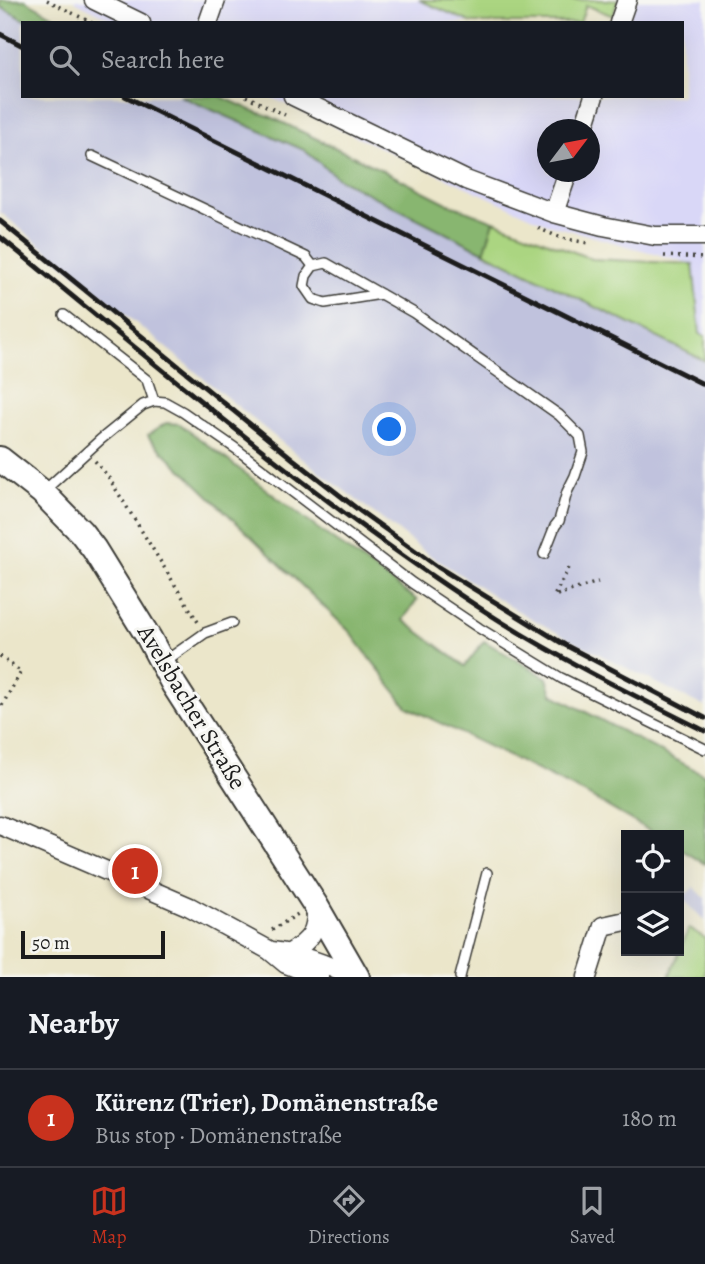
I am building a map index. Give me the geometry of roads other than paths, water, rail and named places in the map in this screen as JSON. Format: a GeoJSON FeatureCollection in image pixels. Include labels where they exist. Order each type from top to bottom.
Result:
{"type":"FeatureCollection","features":[{"type":"Feature","properties":{"kind":"main road","name":"Avelsbacher Straße"},"geometry":{"type":"LineString","coordinates":[[0,459],[42,492],[94,549],[309,908],[358,977]]}},
{"type":"Feature","properties":{"kind":"street"},"geometry":{"type":"LineString","coordinates":[[94,0],[137,21]]}},
{"type":"Feature","properties":{"kind":"street"},"geometry":{"type":"LineString","coordinates":[[209,21],[216,0]]}},
{"type":"Feature","properties":{"kind":"street"},"geometry":{"type":"LineString","coordinates":[[621,21],[627,0]]}},
{"type":"Feature","properties":{"kind":"street"},"geometry":{"type":"LineString","coordinates":[[297,98],[466,180],[554,213],[655,236],[705,236]]}},
{"type":"Feature","properties":{"kind":"street"},"geometry":{"type":"LineString","coordinates":[[587,119],[593,98]]}},
{"type":"Feature","properties":{"kind":"street"},"geometry":{"type":"LineString","coordinates":[[554,213],[565,182]]}},
{"type":"Feature","properties":{"kind":"street"},"geometry":{"type":"LineString","coordinates":[[0,825],[290,953],[326,964],[351,977]]}},
{"type":"Feature","properties":{"kind":"street"},"geometry":{"type":"LineString","coordinates":[[290,953],[313,934],[316,923],[309,908]]}},
{"type":"Feature","properties":{"kind":"street"},"geometry":{"type":"LineString","coordinates":[[587,977],[603,926],[621,922]]}},
{"type":"Feature","properties":{"kind":"street"},"geometry":{"type":"LineString","coordinates":[[272,944],[286,964],[319,977]]}},
{"type":"Feature","properties":{"kind":"lane"},"geometry":{"type":"LineString","coordinates":[[92,156],[306,257],[313,266]]}},
{"type":"Feature","properties":{"kind":"lane"},"geometry":{"type":"LineString","coordinates":[[381,294],[325,303],[313,299],[304,286],[306,276],[313,266],[326,263],[381,294],[414,313],[559,415],[580,436],[583,452],[559,521],[544,554]]}},
{"type":"Feature","properties":{"kind":"lane"},"geometry":{"type":"LineString","coordinates":[[64,315],[147,380],[154,401]]}},
{"type":"Feature","properties":{"kind":"lane"},"geometry":{"type":"LineString","coordinates":[[42,492],[143,405],[154,401],[164,402],[235,448],[412,583],[480,628],[561,678],[705,749]]}},
{"type":"Feature","properties":{"kind":"lane"},"geometry":{"type":"LineString","coordinates":[[163,663],[205,633],[232,623]]}},
{"type":"Feature","properties":{"kind":"lane"},"geometry":{"type":"LineString","coordinates":[[460,977],[487,873]]}},
{"type":"Feature","properties":{"kind":"railway"},"geometry":{"type":"LineString","coordinates":[[0,34],[21,45]]}},
{"type":"Feature","properties":{"kind":"railway"},"geometry":{"type":"LineString","coordinates":[[129,98],[705,385]]}},
{"type":"Feature","properties":{"kind":"railway"},"geometry":{"type":"LineString","coordinates":[[0,221],[293,459],[438,567],[565,645],[705,718]]}},
{"type":"Feature","properties":{"kind":"railway"},"geometry":{"type":"LineString","coordinates":[[0,237],[299,479],[422,569],[539,644],[705,731]]}},
{"type":"Feature","properties":{"kind":"place","name":"Kürenz (Trier), Domänenstraße"},"geometry":{"type":"Point","coordinates":[135,871]}}]}
